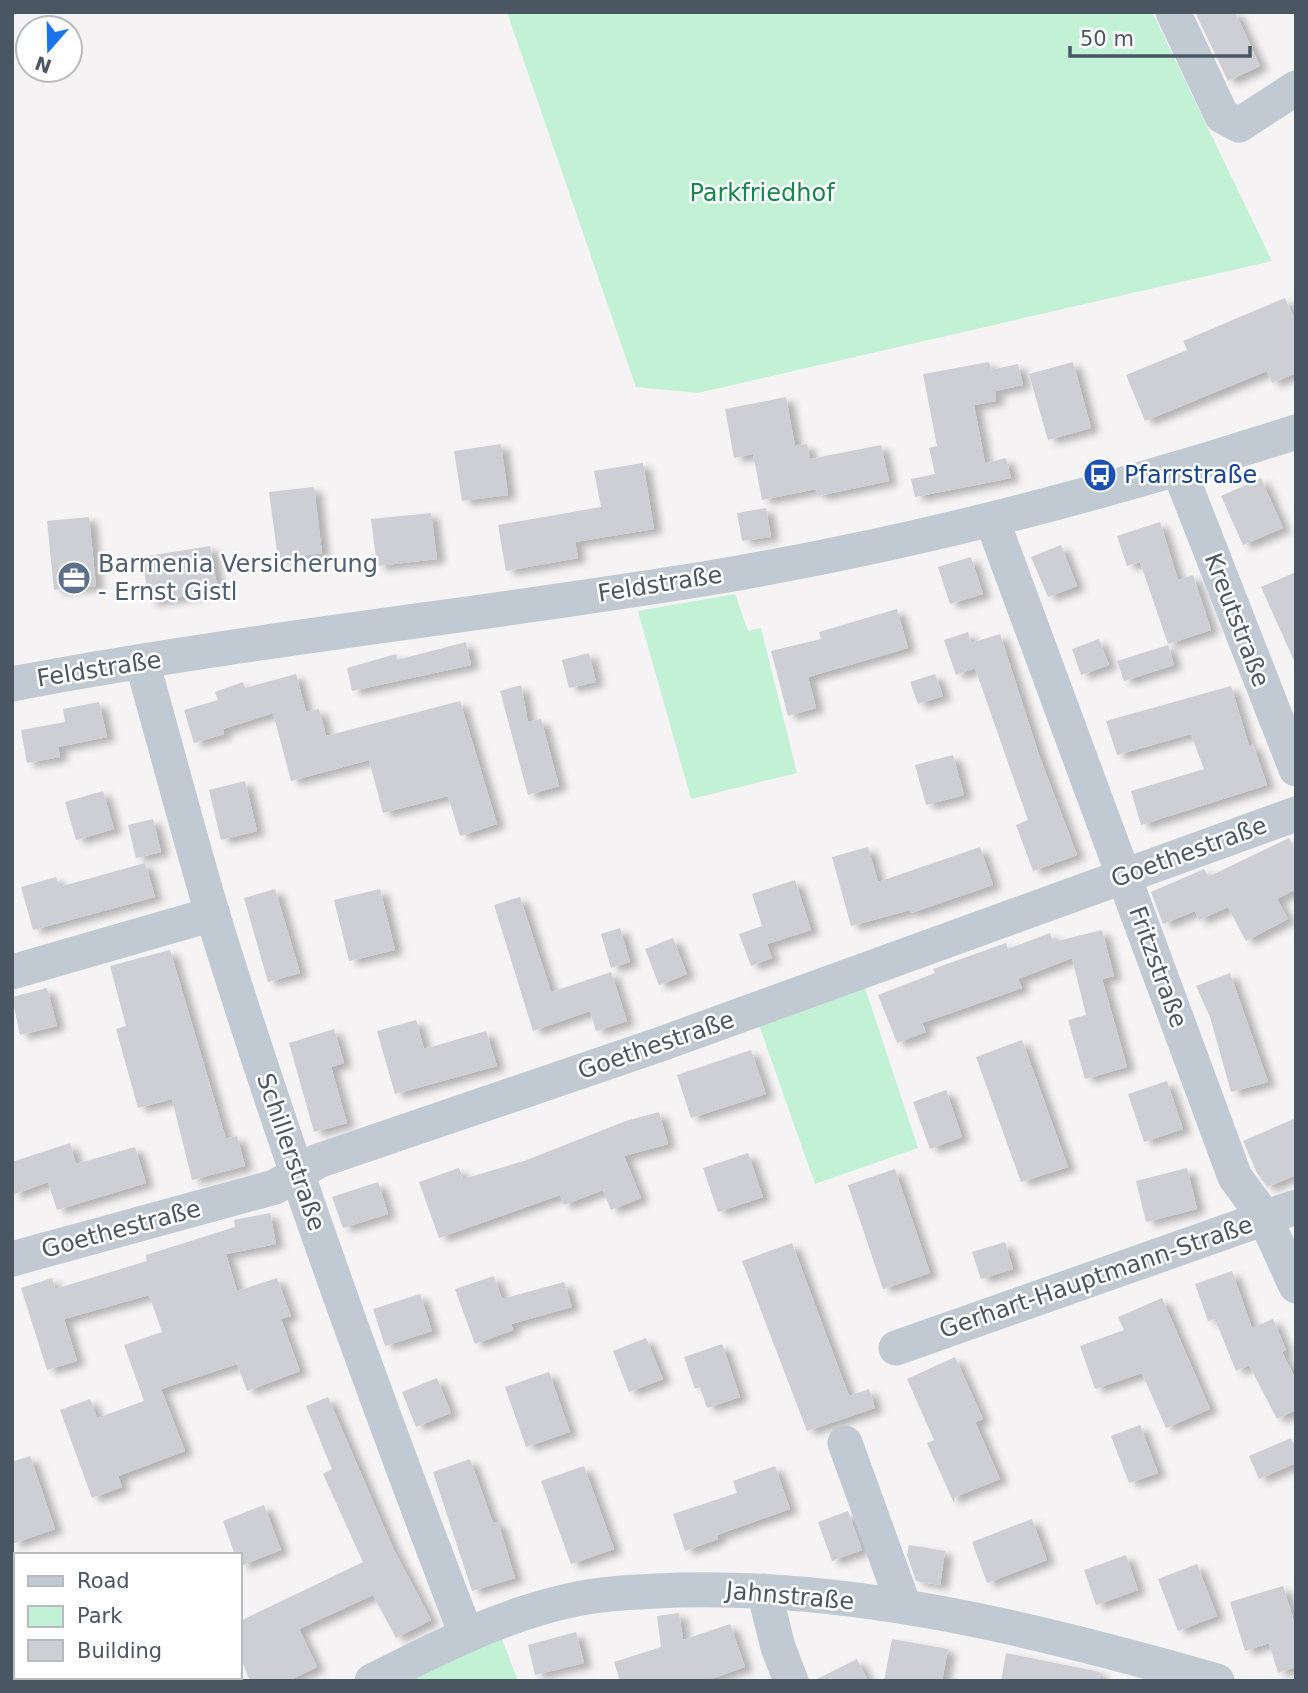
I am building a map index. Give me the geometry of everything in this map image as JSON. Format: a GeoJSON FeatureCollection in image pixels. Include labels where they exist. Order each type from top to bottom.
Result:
{"type":"FeatureCollection","features":[{"type":"Feature","properties":{"kind":"street"},"geometry":{"type":"LineString","coordinates":[[1173,12],[1222,116],[1239,125],[1296,88]]}},
{"type":"Feature","properties":{"kind":"street","name":"Feldstraße"},"geometry":{"type":"LineString","coordinates":[[12,684],[142,662],[711,578],[992,520],[1179,470],[1296,432]]}},
{"type":"Feature","properties":{"kind":"street","name":"Kreutstraße"},"geometry":{"type":"LineString","coordinates":[[1179,470],[1296,769]]}},
{"type":"Feature","properties":{"kind":"street","name":"Fritzstraße"},"geometry":{"type":"LineString","coordinates":[[992,520],[1235,1177],[1280,1212],[1296,1286]]}},
{"type":"Feature","properties":{"kind":"street","name":"Schillerstraße"},"geometry":{"type":"LineString","coordinates":[[142,662],[213,914],[298,1175],[388,1432],[466,1634]]}},
{"type":"Feature","properties":{"kind":"street","name":"Goethestraße"},"geometry":{"type":"LineString","coordinates":[[12,1259],[275,1187],[318,1161],[661,1044],[1296,814]]}},
{"type":"Feature","properties":{"kind":"street"},"geometry":{"type":"LineString","coordinates":[[12,972],[213,914]]}},
{"type":"Feature","properties":{"kind":"street","name":"Gerhart-Hauptmann-Straße"},"geometry":{"type":"LineString","coordinates":[[896,1348],[1280,1212]]}},
{"type":"Feature","properties":{"kind":"street"},"geometry":{"type":"LineString","coordinates":[[845,1443],[904,1606]]}},
{"type":"Feature","properties":{"kind":"street"},"geometry":{"type":"LineString","coordinates":[[764,1591],[778,1647],[791,1681]]}},
{"type":"Feature","properties":{"kind":"street","name":"Jahnstraße"},"geometry":{"type":"LineString","coordinates":[[372,1681],[466,1634],[569,1600],[610,1592],[764,1591],[904,1606],[1132,1657],[1217,1681]]}},
{"type":"Feature","properties":{"kind":"green space","name":"Parkfriedhof"},"geometry":{"type":"Polygon","coordinates":[[[507,12],[1152,12],[1272,261],[698,393],[636,387],[507,12]]]}},
{"type":"Feature","properties":{"kind":"green space"},"geometry":{"type":"Polygon","coordinates":[[[735,594],[748,631],[761,628],[797,773],[691,799],[638,611],[735,594]]]}},
{"type":"Feature","properties":{"kind":"green space"},"geometry":{"type":"Polygon","coordinates":[[[865,988],[918,1148],[815,1184],[759,1025],[865,988]]]}},
{"type":"Feature","properties":{"kind":"green space"},"geometry":{"type":"Polygon","coordinates":[[[500,1634],[518,1681],[410,1681],[500,1634]]]}},
{"type":"Feature","properties":{"kind":"building"},"geometry":{"type":"Polygon","coordinates":[[[1195,12],[1235,12],[1260,66],[1228,81],[1195,12]]]}},
{"type":"Feature","properties":{"kind":"building"},"geometry":{"type":"Polygon","coordinates":[[[1285,298],[1296,322],[1296,373],[1272,383],[1267,371],[1145,421],[1126,375],[1187,350],[1183,341],[1285,298]]]}},
{"type":"Feature","properties":{"kind":"building"},"geometry":{"type":"Polygon","coordinates":[[[989,362],[991,370],[1018,364],[1023,385],[995,391],[996,401],[974,405],[985,463],[1006,458],[1011,478],[915,497],[911,479],[935,474],[929,448],[937,446],[923,374],[989,362]]]}},
{"type":"Feature","properties":{"kind":"building"},"geometry":{"type":"Polygon","coordinates":[[[1073,362],[1091,428],[1048,440],[1029,374],[1073,362]]]}},
{"type":"Feature","properties":{"kind":"building"},"geometry":{"type":"Polygon","coordinates":[[[786,397],[795,446],[807,444],[810,459],[881,445],[889,481],[818,496],[816,489],[762,500],[753,454],[734,458],[725,409],[786,397]]]}},
{"type":"Feature","properties":{"kind":"building"},"geometry":{"type":"Polygon","coordinates":[[[501,444],[508,495],[462,501],[454,451],[501,444]]]}},
{"type":"Feature","properties":{"kind":"building"},"geometry":{"type":"Polygon","coordinates":[[[643,463],[654,529],[575,542],[578,558],[506,571],[498,525],[601,507],[594,471],[643,463]]]}},
{"type":"Feature","properties":{"kind":"building"},"geometry":{"type":"Polygon","coordinates":[[[1261,478],[1283,528],[1243,545],[1221,496],[1261,478]]]}},
{"type":"Feature","properties":{"kind":"building"},"geometry":{"type":"Polygon","coordinates":[[[314,487],[322,553],[278,559],[269,492],[314,487]]]}},
{"type":"Feature","properties":{"kind":"building"},"geometry":{"type":"Polygon","coordinates":[[[766,508],[771,537],[742,541],[737,513],[766,508]]]}},
{"type":"Feature","properties":{"kind":"building"},"geometry":{"type":"Polygon","coordinates":[[[431,513],[437,559],[377,566],[371,519],[431,513]]]}},
{"type":"Feature","properties":{"kind":"building"},"geometry":{"type":"Polygon","coordinates":[[[89,517],[96,586],[54,590],[47,521],[89,517]]]}},
{"type":"Feature","properties":{"kind":"building"},"geometry":{"type":"Polygon","coordinates":[[[1160,522],[1178,580],[1193,575],[1211,630],[1168,644],[1140,562],[1127,566],[1117,536],[1160,522]]]}},
{"type":"Feature","properties":{"kind":"building"},"geometry":{"type":"Polygon","coordinates":[[[1061,545],[1077,586],[1048,597],[1031,557],[1061,545]]]}},
{"type":"Feature","properties":{"kind":"building"},"geometry":{"type":"Polygon","coordinates":[[[210,546],[218,591],[149,602],[142,557],[210,546]]]}},
{"type":"Feature","properties":{"kind":"building"},"geometry":{"type":"Polygon","coordinates":[[[971,557],[983,594],[950,604],[938,567],[971,557]]]}},
{"type":"Feature","properties":{"kind":"building"},"geometry":{"type":"Polygon","coordinates":[[[1296,572],[1296,665],[1261,587],[1296,572]]]}},
{"type":"Feature","properties":{"kind":"building"},"geometry":{"type":"Polygon","coordinates":[[[897,609],[908,648],[808,677],[816,708],[788,716],[771,651],[821,639],[819,632],[897,609]]]}},
{"type":"Feature","properties":{"kind":"building"},"geometry":{"type":"Polygon","coordinates":[[[968,632],[971,643],[1000,634],[1039,755],[1077,855],[1033,871],[1016,825],[1028,820],[975,668],[956,675],[944,640],[968,632]]]}},
{"type":"Feature","properties":{"kind":"building"},"geometry":{"type":"Polygon","coordinates":[[[1099,639],[1109,665],[1081,675],[1072,649],[1099,639]]]}},
{"type":"Feature","properties":{"kind":"building"},"geometry":{"type":"Polygon","coordinates":[[[466,642],[471,665],[352,691],[347,668],[396,654],[397,660],[466,642]]]}},
{"type":"Feature","properties":{"kind":"building"},"geometry":{"type":"Polygon","coordinates":[[[1168,645],[1174,665],[1124,681],[1117,661],[1168,645]]]}},
{"type":"Feature","properties":{"kind":"building"},"geometry":{"type":"Polygon","coordinates":[[[589,653],[596,682],[569,688],[562,660],[589,653]]]}},
{"type":"Feature","properties":{"kind":"building"},"geometry":{"type":"Polygon","coordinates":[[[296,674],[306,712],[319,709],[326,736],[460,701],[497,824],[460,836],[448,796],[383,813],[369,760],[291,781],[273,713],[223,729],[224,734],[194,743],[184,710],[218,700],[215,692],[243,682],[245,688],[296,674]]]}},
{"type":"Feature","properties":{"kind":"building"},"geometry":{"type":"Polygon","coordinates":[[[935,674],[943,696],[918,704],[910,682],[935,674]]]}},
{"type":"Feature","properties":{"kind":"building"},"geometry":{"type":"Polygon","coordinates":[[[521,685],[528,722],[541,719],[559,786],[528,795],[500,691],[521,685]]]}},
{"type":"Feature","properties":{"kind":"building"},"geometry":{"type":"Polygon","coordinates":[[[1231,686],[1249,746],[1253,744],[1267,785],[1141,825],[1131,791],[1204,769],[1191,734],[1117,755],[1106,721],[1231,686]]]}},
{"type":"Feature","properties":{"kind":"building"},"geometry":{"type":"Polygon","coordinates":[[[99,702],[107,737],[58,747],[60,757],[27,763],[21,730],[65,722],[63,709],[99,702]]]}},
{"type":"Feature","properties":{"kind":"building"},"geometry":{"type":"Polygon","coordinates":[[[953,755],[964,795],[926,805],[915,765],[953,755]]]}},
{"type":"Feature","properties":{"kind":"building"},"geometry":{"type":"Polygon","coordinates":[[[245,781],[257,831],[221,840],[209,790],[245,781]]]}},
{"type":"Feature","properties":{"kind":"building"},"geometry":{"type":"Polygon","coordinates":[[[103,791],[114,829],[76,840],[65,802],[103,791]]]}},
{"type":"Feature","properties":{"kind":"building"},"geometry":{"type":"Polygon","coordinates":[[[153,819],[161,852],[136,858],[128,825],[153,819]]]}},
{"type":"Feature","properties":{"kind":"building"},"geometry":{"type":"Polygon","coordinates":[[[1289,838],[1296,851],[1296,889],[1277,899],[1288,919],[1246,941],[1228,907],[1199,920],[1195,911],[1163,924],[1151,892],[1204,869],[1208,877],[1289,838]]]}},
{"type":"Feature","properties":{"kind":"building"},"geometry":{"type":"Polygon","coordinates":[[[868,847],[878,882],[980,847],[993,885],[911,913],[910,910],[851,926],[832,857],[868,847]]]}},
{"type":"Feature","properties":{"kind":"building"},"geometry":{"type":"Polygon","coordinates":[[[145,863],[155,897],[33,930],[21,887],[56,877],[59,887],[145,863]]]}},
{"type":"Feature","properties":{"kind":"building"},"geometry":{"type":"Polygon","coordinates":[[[795,880],[811,930],[767,944],[772,958],[751,966],[739,934],[762,926],[752,894],[795,880]]]}},
{"type":"Feature","properties":{"kind":"building"},"geometry":{"type":"Polygon","coordinates":[[[275,889],[300,973],[268,982],[244,898],[275,889]]]}},
{"type":"Feature","properties":{"kind":"building"},"geometry":{"type":"Polygon","coordinates":[[[380,889],[395,950],[349,961],[334,900],[380,889]]]}},
{"type":"Feature","properties":{"kind":"building"},"geometry":{"type":"Polygon","coordinates":[[[520,897],[551,992],[611,972],[627,1021],[596,1031],[590,1011],[533,1031],[494,905],[520,897]]]}},
{"type":"Feature","properties":{"kind":"building"},"geometry":{"type":"Polygon","coordinates":[[[620,928],[630,962],[611,968],[601,934],[620,928]]]}},
{"type":"Feature","properties":{"kind":"building"},"geometry":{"type":"Polygon","coordinates":[[[1102,930],[1114,976],[1102,979],[1127,1067],[1085,1079],[1068,1020],[1086,1015],[1072,958],[1018,979],[1022,988],[922,1023],[926,1032],[897,1043],[878,995],[935,973],[933,969],[1006,943],[1008,949],[1050,933],[1053,942],[1102,930]]]}},
{"type":"Feature","properties":{"kind":"building"},"geometry":{"type":"Polygon","coordinates":[[[673,938],[687,974],[659,985],[645,949],[673,938]]]}},
{"type":"Feature","properties":{"kind":"building"},"geometry":{"type":"Polygon","coordinates":[[[170,950],[226,1139],[237,1136],[245,1166],[192,1180],[172,1099],[138,1108],[116,1029],[126,1026],[110,966],[170,950]]]}},
{"type":"Feature","properties":{"kind":"building"},"geometry":{"type":"Polygon","coordinates":[[[1230,973],[1268,1082],[1231,1092],[1210,1017],[1196,986],[1230,973]]]}},
{"type":"Feature","properties":{"kind":"building"},"geometry":{"type":"Polygon","coordinates":[[[47,988],[57,1026],[20,1035],[12,997],[47,988]]]}},
{"type":"Feature","properties":{"kind":"building"},"geometry":{"type":"Polygon","coordinates":[[[416,1020],[424,1049],[486,1031],[497,1066],[395,1094],[377,1031],[416,1020]]]}},
{"type":"Feature","properties":{"kind":"building"},"geometry":{"type":"Polygon","coordinates":[[[334,1029],[344,1063],[331,1067],[347,1123],[314,1132],[289,1043],[334,1029]]]}},
{"type":"Feature","properties":{"kind":"building"},"geometry":{"type":"Polygon","coordinates":[[[1022,1040],[1068,1167],[1021,1182],[976,1057],[1022,1040]]]}},
{"type":"Feature","properties":{"kind":"building"},"geometry":{"type":"Polygon","coordinates":[[[751,1050],[766,1094],[691,1118],[677,1075],[751,1050]]]}},
{"type":"Feature","properties":{"kind":"building"},"geometry":{"type":"Polygon","coordinates":[[[1167,1081],[1183,1129],[1144,1142],[1128,1094],[1167,1081]]]}},
{"type":"Feature","properties":{"kind":"building"},"geometry":{"type":"Polygon","coordinates":[[[946,1090],[962,1137],[930,1149],[913,1102],[946,1090]]]}},
{"type":"Feature","properties":{"kind":"building"},"geometry":{"type":"Polygon","coordinates":[[[659,1112],[668,1144],[624,1156],[641,1198],[611,1210],[603,1190],[564,1205],[560,1195],[439,1238],[419,1182],[459,1168],[463,1179],[524,1161],[626,1121],[659,1112]]]}},
{"type":"Feature","properties":{"kind":"building"},"geometry":{"type":"Polygon","coordinates":[[[1296,1118],[1296,1175],[1267,1187],[1257,1173],[1243,1141],[1296,1118]]]}},
{"type":"Feature","properties":{"kind":"building"},"geometry":{"type":"Polygon","coordinates":[[[70,1143],[76,1164],[135,1147],[146,1183],[57,1210],[48,1182],[12,1195],[12,1162],[70,1143]]]}},
{"type":"Feature","properties":{"kind":"building"},"geometry":{"type":"Polygon","coordinates":[[[748,1153],[763,1197],[718,1212],[703,1168],[748,1153]]]}},
{"type":"Feature","properties":{"kind":"building"},"geometry":{"type":"Polygon","coordinates":[[[1187,1168],[1197,1209],[1146,1222],[1136,1181],[1187,1168]]]}},
{"type":"Feature","properties":{"kind":"building"},"geometry":{"type":"Polygon","coordinates":[[[895,1169],[930,1273],[883,1289],[848,1185],[895,1169]]]}},
{"type":"Feature","properties":{"kind":"building"},"geometry":{"type":"Polygon","coordinates":[[[378,1182],[388,1214],[343,1228],[332,1197],[378,1182]]]}},
{"type":"Feature","properties":{"kind":"building"},"geometry":{"type":"Polygon","coordinates":[[[270,1213],[276,1244],[226,1254],[237,1291],[277,1278],[291,1316],[281,1319],[300,1371],[247,1391],[237,1364],[161,1389],[185,1451],[118,1476],[122,1487],[92,1498],[60,1410],[90,1399],[97,1418],[144,1401],[124,1345],[162,1332],[149,1295],[64,1319],[77,1361],[47,1370],[21,1288],[52,1278],[55,1289],[147,1261],[146,1255],[235,1227],[234,1220],[270,1213]]]}},
{"type":"Feature","properties":{"kind":"building"},"geometry":{"type":"Polygon","coordinates":[[[1005,1242],[1013,1269],[981,1279],[972,1252],[1005,1242]]]}},
{"type":"Feature","properties":{"kind":"building"},"geometry":{"type":"Polygon","coordinates":[[[792,1243],[849,1396],[869,1389],[875,1408],[807,1431],[742,1261],[792,1243]]]}},
{"type":"Feature","properties":{"kind":"building"},"geometry":{"type":"Polygon","coordinates":[[[1232,1271],[1252,1328],[1273,1319],[1286,1350],[1282,1352],[1296,1380],[1296,1410],[1277,1419],[1249,1365],[1236,1371],[1215,1319],[1208,1321],[1195,1284],[1232,1271]]]}},
{"type":"Feature","properties":{"kind":"building"},"geometry":{"type":"Polygon","coordinates":[[[494,1276],[502,1299],[564,1282],[572,1307],[511,1324],[513,1330],[475,1344],[455,1289],[494,1276]]]}},
{"type":"Feature","properties":{"kind":"building"},"geometry":{"type":"Polygon","coordinates":[[[420,1294],[432,1331],[385,1346],[373,1309],[420,1294]]]}},
{"type":"Feature","properties":{"kind":"building"},"geometry":{"type":"Polygon","coordinates":[[[1162,1298],[1210,1409],[1166,1428],[1142,1373],[1095,1389],[1080,1346],[1124,1330],[1118,1317],[1162,1298]]]}},
{"type":"Feature","properties":{"kind":"building"},"geometry":{"type":"Polygon","coordinates":[[[646,1338],[663,1379],[629,1392],[613,1351],[646,1338]]]}},
{"type":"Feature","properties":{"kind":"building"},"geometry":{"type":"Polygon","coordinates":[[[722,1344],[740,1397],[707,1408],[700,1387],[695,1389],[684,1357],[722,1344]]]}},
{"type":"Feature","properties":{"kind":"building"},"geometry":{"type":"Polygon","coordinates":[[[955,1357],[983,1419],[975,1422],[1000,1479],[955,1497],[954,1503],[927,1443],[934,1440],[907,1379],[955,1357]]]}},
{"type":"Feature","properties":{"kind":"building"},"geometry":{"type":"Polygon","coordinates":[[[549,1372],[570,1432],[526,1447],[505,1387],[549,1372]]]}},
{"type":"Feature","properties":{"kind":"building"},"geometry":{"type":"Polygon","coordinates":[[[437,1378],[451,1413],[416,1427],[402,1392],[437,1378]]]}},
{"type":"Feature","properties":{"kind":"building"},"geometry":{"type":"Polygon","coordinates":[[[328,1397],[393,1548],[431,1620],[396,1638],[373,1595],[299,1629],[317,1667],[288,1681],[250,1681],[242,1661],[242,1620],[363,1562],[323,1474],[332,1469],[306,1406],[328,1397]]]}},
{"type":"Feature","properties":{"kind":"building"},"geometry":{"type":"Polygon","coordinates":[[[1140,1425],[1158,1473],[1129,1483],[1111,1436],[1140,1425]]]}},
{"type":"Feature","properties":{"kind":"building"},"geometry":{"type":"Polygon","coordinates":[[[1291,1438],[1296,1450],[1296,1463],[1259,1479],[1249,1456],[1291,1438]]]}},
{"type":"Feature","properties":{"kind":"building"},"geometry":{"type":"Polygon","coordinates":[[[30,1456],[55,1529],[12,1544],[12,1462],[30,1456]]]}},
{"type":"Feature","properties":{"kind":"building"},"geometry":{"type":"Polygon","coordinates":[[[470,1459],[493,1523],[498,1522],[515,1578],[472,1591],[433,1472],[470,1459]]]}},
{"type":"Feature","properties":{"kind":"building"},"geometry":{"type":"Polygon","coordinates":[[[584,1466],[614,1549],[571,1564],[541,1481],[584,1466]]]}},
{"type":"Feature","properties":{"kind":"building"},"geometry":{"type":"Polygon","coordinates":[[[775,1466],[790,1509],[717,1535],[718,1539],[685,1551],[673,1514],[737,1493],[733,1481],[775,1466]]]}},
{"type":"Feature","properties":{"kind":"building"},"geometry":{"type":"Polygon","coordinates":[[[264,1505],[281,1550],[242,1565],[242,1553],[234,1553],[223,1521],[264,1505]]]}},
{"type":"Feature","properties":{"kind":"building"},"geometry":{"type":"Polygon","coordinates":[[[848,1511],[862,1550],[832,1561],[818,1522],[848,1511]]]}},
{"type":"Feature","properties":{"kind":"building"},"geometry":{"type":"Polygon","coordinates":[[[1032,1519],[1047,1560],[987,1583],[972,1542],[1032,1519]]]}},
{"type":"Feature","properties":{"kind":"building"},"geometry":{"type":"Polygon","coordinates":[[[909,1545],[945,1551],[940,1585],[916,1581],[907,1555],[909,1545]]]}},
{"type":"Feature","properties":{"kind":"building"},"geometry":{"type":"Polygon","coordinates":[[[1126,1555],[1138,1590],[1096,1605],[1084,1570],[1126,1555]]]}},
{"type":"Feature","properties":{"kind":"building"},"geometry":{"type":"Polygon","coordinates":[[[1197,1564],[1217,1616],[1178,1631],[1158,1579],[1197,1564]]]}},
{"type":"Feature","properties":{"kind":"building"},"geometry":{"type":"Polygon","coordinates":[[[1283,1586],[1296,1628],[1296,1667],[1278,1673],[1269,1643],[1245,1651],[1230,1602],[1283,1586]]]}},
{"type":"Feature","properties":{"kind":"building"},"geometry":{"type":"Polygon","coordinates":[[[679,1613],[683,1640],[730,1624],[745,1667],[705,1681],[620,1681],[614,1662],[661,1647],[657,1616],[679,1613]]]}},
{"type":"Feature","properties":{"kind":"building"},"geometry":{"type":"Polygon","coordinates":[[[576,1632],[584,1663],[535,1675],[528,1645],[576,1632]]]}},
{"type":"Feature","properties":{"kind":"building"},"geometry":{"type":"Polygon","coordinates":[[[892,1639],[948,1649],[942,1681],[884,1681],[892,1639]]]}},
{"type":"Feature","properties":{"kind":"building"},"geometry":{"type":"Polygon","coordinates":[[[1006,1653],[1100,1672],[1099,1681],[1001,1681],[1006,1653]]]}},
{"type":"Feature","properties":{"kind":"building"},"geometry":{"type":"Polygon","coordinates":[[[857,1659],[868,1681],[813,1681],[857,1659]]]}},
{"type":"Feature","properties":{"kind":"place","name":"Pfarrstraße"},"geometry":{"type":"Point","coordinates":[1100,475]}},
{"type":"Feature","properties":{"kind":"place","name":"Barmenia Versicherung - Ernst Gistl"},"geometry":{"type":"Point","coordinates":[74,578]}}]}
